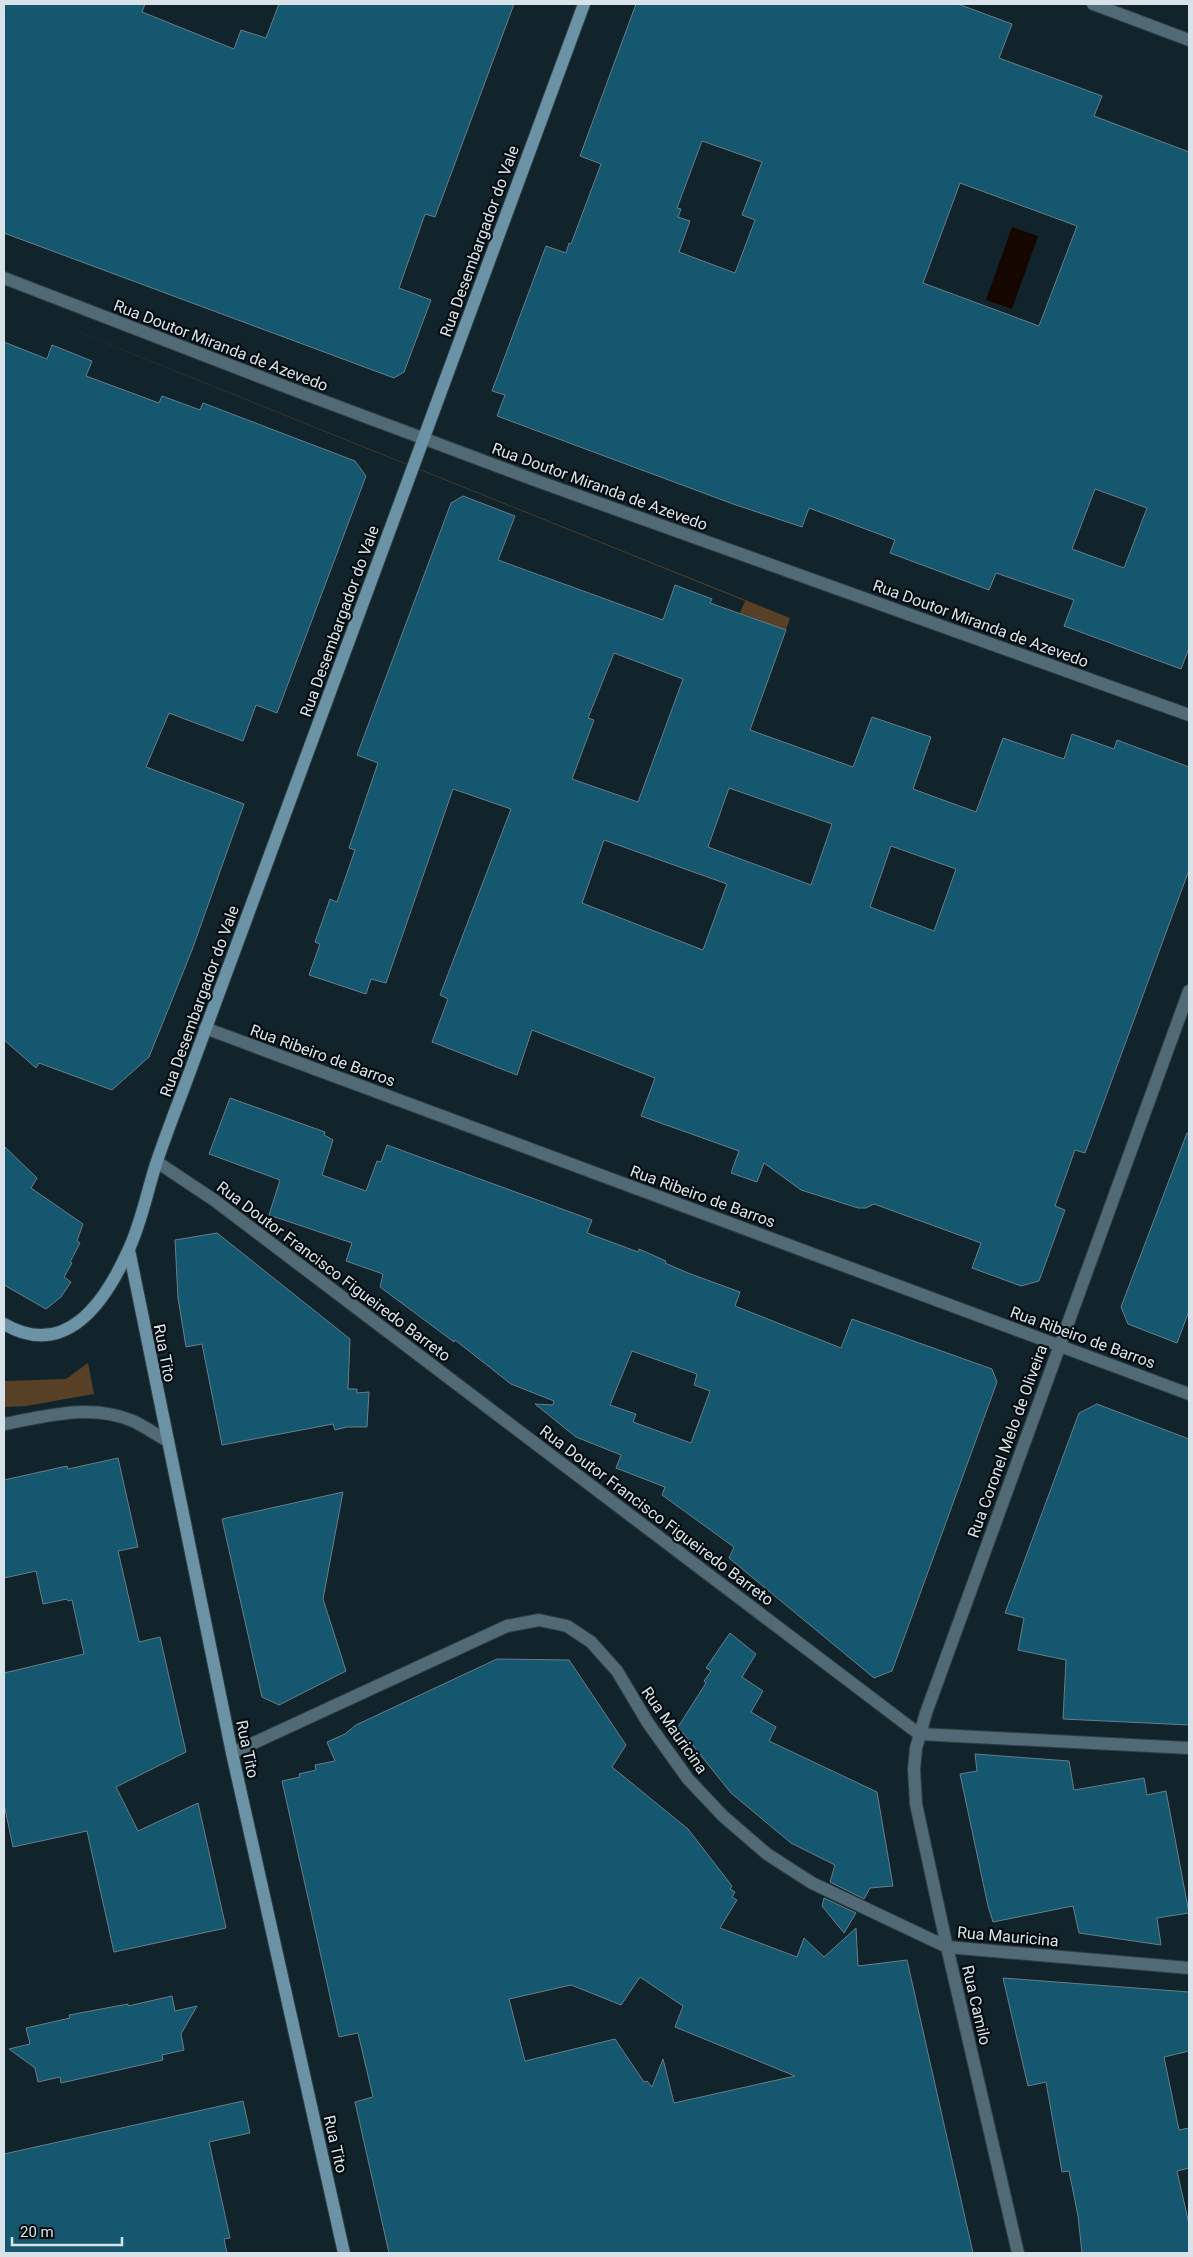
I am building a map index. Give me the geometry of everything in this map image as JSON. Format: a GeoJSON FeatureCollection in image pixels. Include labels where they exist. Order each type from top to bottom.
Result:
{"type":"FeatureCollection","features":[{"type":"Feature","properties":{"kind":"main road","name":"Rua Desembargador do Vale"},"geometry":{"type":"LineString","coordinates":[[4,1324],[27,1333],[44,1336],[64,1332],[83,1320],[92,1310],[103,1295],[128,1250],[157,1162],[206,1028],[584,4]]}},
{"type":"Feature","properties":{"kind":"main road","name":"Rua Tito"},"geometry":{"type":"LineString","coordinates":[[128,1250],[232,1753],[344,2253]]}},
{"type":"Feature","properties":{"kind":"street"},"geometry":{"type":"LineString","coordinates":[[1093,4],[1189,40]]}},
{"type":"Feature","properties":{"kind":"street","name":"Rua Doutor Miranda de Azevedo"},"geometry":{"type":"LineString","coordinates":[[4,278],[540,482],[1189,715]]}},
{"type":"Feature","properties":{"kind":"street","name":"Rua Coronel Melo de Oliveira"},"geometry":{"type":"LineString","coordinates":[[919,1734],[1189,991]]}},
{"type":"Feature","properties":{"kind":"street","name":"Rua Ribeiro de Barros"},"geometry":{"type":"LineString","coordinates":[[206,1028],[1189,1394]]}},
{"type":"Feature","properties":{"kind":"street","name":"Rua Doutor Francisco Figueiredo Barreto"},"geometry":{"type":"LineString","coordinates":[[157,1162],[222,1206],[919,1734]]}},
{"type":"Feature","properties":{"kind":"street"},"geometry":{"type":"LineString","coordinates":[[4,1424],[70,1412],[104,1412],[132,1421],[166,1440]]}},
{"type":"Feature","properties":{"kind":"street","name":"Rua Mauricina"},"geometry":{"type":"LineString","coordinates":[[232,1753],[507,1626],[540,1620],[567,1626],[590,1642],[617,1671],[648,1723],[688,1779],[724,1816],[767,1854],[812,1883],[947,1947],[1189,1968]]}},
{"type":"Feature","properties":{"kind":"street"},"geometry":{"type":"LineString","coordinates":[[919,1734],[1189,1748]]}},
{"type":"Feature","properties":{"kind":"street","name":"Rua Camilo"},"geometry":{"type":"LineString","coordinates":[[919,1734],[914,1769],[916,1804],[1018,2253]]}},
{"type":"Feature","properties":{"kind":"shaded area"},"geometry":{"type":"Polygon","coordinates":[[[1012,227],[1038,236],[1012,309],[986,300],[1012,227]]]}},
{"type":"Feature","properties":{"kind":"shaded area"},"geometry":{"type":"Polygon","coordinates":[[[4,302],[790,618],[786,630],[740,613],[745,601],[4,302]]]}},
{"type":"Feature","properties":{"kind":"shaded area"},"geometry":{"type":"Polygon","coordinates":[[[88,1363],[94,1394],[26,1406],[4,1407],[4,1381],[66,1379],[88,1363]]]}},
{"type":"Feature","properties":{"kind":"building"},"geometry":{"type":"Polygon","coordinates":[[[4,4],[145,4],[142,12],[234,49],[241,30],[266,38],[279,4],[514,4],[435,217],[425,214],[399,288],[431,300],[404,372],[394,378],[4,233],[4,4]]]}},
{"type":"Feature","properties":{"kind":"building"},"geometry":{"type":"Polygon","coordinates":[[[636,4],[958,4],[1012,24],[999,58],[1102,96],[1094,116],[1189,152],[1189,648],[1181,669],[1064,626],[1074,600],[996,573],[989,590],[890,553],[895,540],[809,508],[802,527],[733,504],[497,416],[505,395],[492,391],[546,246],[566,253],[601,164],[580,156],[636,4]],[[702,141],[677,208],[681,209],[678,217],[690,221],[679,252],[735,273],[755,220],[742,215],[762,162],[702,141]],[[960,183],[923,283],[1039,326],[1077,226],[960,183]],[[1095,489],[1072,549],[1124,568],[1147,508],[1095,489]]]}},
{"type":"Feature","properties":{"kind":"building"},"geometry":{"type":"Polygon","coordinates":[[[4,342],[47,359],[52,345],[92,361],[86,376],[159,403],[162,396],[200,410],[203,403],[355,461],[366,476],[277,713],[256,705],[243,741],[169,713],[146,767],[244,804],[192,950],[149,1057],[112,1090],[39,1063],[36,1068],[4,1040],[4,342]]]}},
{"type":"Feature","properties":{"kind":"building"},"geometry":{"type":"Polygon","coordinates":[[[463,496],[515,516],[498,560],[663,620],[675,585],[712,599],[710,603],[786,630],[750,730],[853,767],[872,717],[931,737],[913,789],[976,812],[1003,738],[1064,759],[1072,734],[1114,749],[1117,740],[1189,767],[1189,870],[1085,1153],[1075,1150],[1055,1206],[1065,1210],[1039,1281],[1021,1286],[972,1268],[981,1243],[874,1204],[866,1208],[858,1208],[801,1190],[764,1163],[757,1182],[731,1173],[739,1151],[641,1116],[655,1078],[532,1030],[517,1075],[432,1042],[448,999],[440,995],[511,809],[453,789],[386,983],[371,979],[366,994],[309,975],[320,944],[315,942],[330,899],[337,902],[355,850],[349,848],[378,763],[357,755],[451,503],[463,496]],[[614,653],[588,718],[594,720],[572,779],[638,802],[683,679],[614,653]],[[729,788],[708,847],[811,885],[832,824],[729,788]],[[604,840],[582,903],[703,950],[727,884],[604,840]],[[891,846],[870,907],[934,931],[956,869],[891,846]]]}},
{"type":"Feature","properties":{"kind":"building"},"geometry":{"type":"Polygon","coordinates":[[[230,1098],[325,1132],[324,1135],[333,1140],[322,1175],[366,1191],[377,1161],[381,1162],[387,1145],[592,1220],[587,1233],[638,1252],[639,1249],[688,1273],[740,1292],[735,1306],[841,1348],[852,1319],[992,1369],[997,1382],[892,1671],[874,1678],[729,1558],[734,1547],[662,1495],[665,1487],[616,1468],[621,1455],[576,1437],[535,1404],[553,1405],[554,1401],[511,1384],[455,1340],[454,1342],[380,1287],[383,1274],[346,1261],[352,1243],[269,1215],[280,1180],[209,1154],[230,1098]],[[632,1351],[610,1405],[636,1414],[633,1422],[691,1443],[710,1391],[694,1385],[697,1374],[632,1351]]]}},
{"type":"Feature","properties":{"kind":"building"},"geometry":{"type":"Polygon","coordinates":[[[1187,1133],[1189,1133],[1189,1311],[1177,1343],[1128,1324],[1121,1307],[1187,1133]]]}},
{"type":"Feature","properties":{"kind":"building"},"geometry":{"type":"Polygon","coordinates":[[[4,1146],[37,1178],[31,1188],[83,1224],[77,1241],[80,1243],[64,1277],[71,1282],[61,1297],[46,1309],[4,1285],[4,1146]]]}},
{"type":"Feature","properties":{"kind":"building"},"geometry":{"type":"Polygon","coordinates":[[[217,1233],[350,1339],[348,1389],[357,1389],[357,1393],[369,1392],[367,1427],[347,1427],[335,1430],[333,1424],[222,1445],[202,1344],[186,1347],[178,1298],[175,1240],[217,1233]]]}},
{"type":"Feature","properties":{"kind":"building"},"geometry":{"type":"Polygon","coordinates":[[[1097,1404],[1189,1439],[1189,1725],[1063,1719],[1066,1660],[1018,1650],[1024,1618],[1005,1613],[1079,1413],[1097,1404]]]}},
{"type":"Feature","properties":{"kind":"building"},"geometry":{"type":"Polygon","coordinates":[[[118,1458],[138,1547],[118,1551],[139,1642],[160,1637],[186,1752],[116,1787],[138,1831],[198,1803],[226,1928],[114,1952],[87,1831],[13,1847],[4,1804],[4,1673],[84,1654],[72,1600],[68,1601],[67,1599],[43,1604],[36,1571],[4,1578],[4,1480],[67,1466],[68,1469],[118,1458]]]}},
{"type":"Feature","properties":{"kind":"building"},"geometry":{"type":"Polygon","coordinates":[[[343,1492],[323,1599],[346,1671],[279,1705],[262,1697],[222,1519],[343,1492]]]}},
{"type":"Feature","properties":{"kind":"building"},"geometry":{"type":"Polygon","coordinates":[[[730,1633],[756,1654],[742,1677],[763,1691],[751,1712],[776,1727],[769,1741],[877,1792],[893,1886],[870,1888],[864,1899],[830,1882],[835,1865],[791,1843],[731,1793],[678,1727],[706,1683],[704,1681],[711,1671],[706,1668],[730,1633]]]}},
{"type":"Feature","properties":{"kind":"building"},"geometry":{"type":"Polygon","coordinates":[[[497,1659],[569,1660],[626,1745],[612,1767],[688,1829],[732,1886],[730,1889],[735,1892],[732,1897],[737,1900],[720,1928],[797,1957],[804,1938],[824,1957],[856,1928],[858,1966],[907,1960],[973,2253],[389,2253],[355,2102],[373,2097],[358,2033],[339,2037],[282,1781],[300,1777],[299,1774],[316,1770],[315,1765],[335,1761],[327,1742],[345,1734],[356,1725],[497,1659]],[[640,1977],[621,2005],[571,1985],[509,1999],[525,2061],[615,2039],[644,2082],[647,2081],[652,2087],[663,2059],[674,2103],[795,2076],[675,2027],[683,2006],[640,1977]]]}},
{"type":"Feature","properties":{"kind":"building"},"geometry":{"type":"Polygon","coordinates":[[[975,1754],[1069,1761],[1074,1790],[1144,1778],[1147,1795],[1166,1791],[1189,1913],[1157,1918],[1161,1945],[1079,1933],[1073,1906],[993,1922],[960,1774],[977,1771],[975,1754]]]}},
{"type":"Feature","properties":{"kind":"building"},"geometry":{"type":"Polygon","coordinates":[[[824,1898],[856,1913],[844,1933],[822,1906],[824,1898]]]}},
{"type":"Feature","properties":{"kind":"building"},"geometry":{"type":"Polygon","coordinates":[[[1003,1978],[1189,1992],[1189,2051],[1164,2057],[1179,2130],[1189,2128],[1189,2168],[1177,2171],[1189,2224],[1189,2253],[1082,2253],[1078,2216],[1069,2171],[1062,2172],[1046,2082],[1028,2086],[1003,1978]]]}},
{"type":"Feature","properties":{"kind":"building"},"geometry":{"type":"Polygon","coordinates":[[[172,1996],[175,2011],[197,2006],[181,2034],[184,2050],[162,2055],[163,2060],[61,2083],[60,2077],[38,2082],[35,2068],[9,2049],[30,2044],[26,2028],[70,2018],[69,2015],[128,2004],[128,2006],[172,1996]]]}},
{"type":"Feature","properties":{"kind":"building"},"geometry":{"type":"Polygon","coordinates":[[[243,2101],[250,2133],[209,2142],[230,2238],[224,2239],[227,2253],[4,2253],[4,2154],[243,2101]]]}}]}
